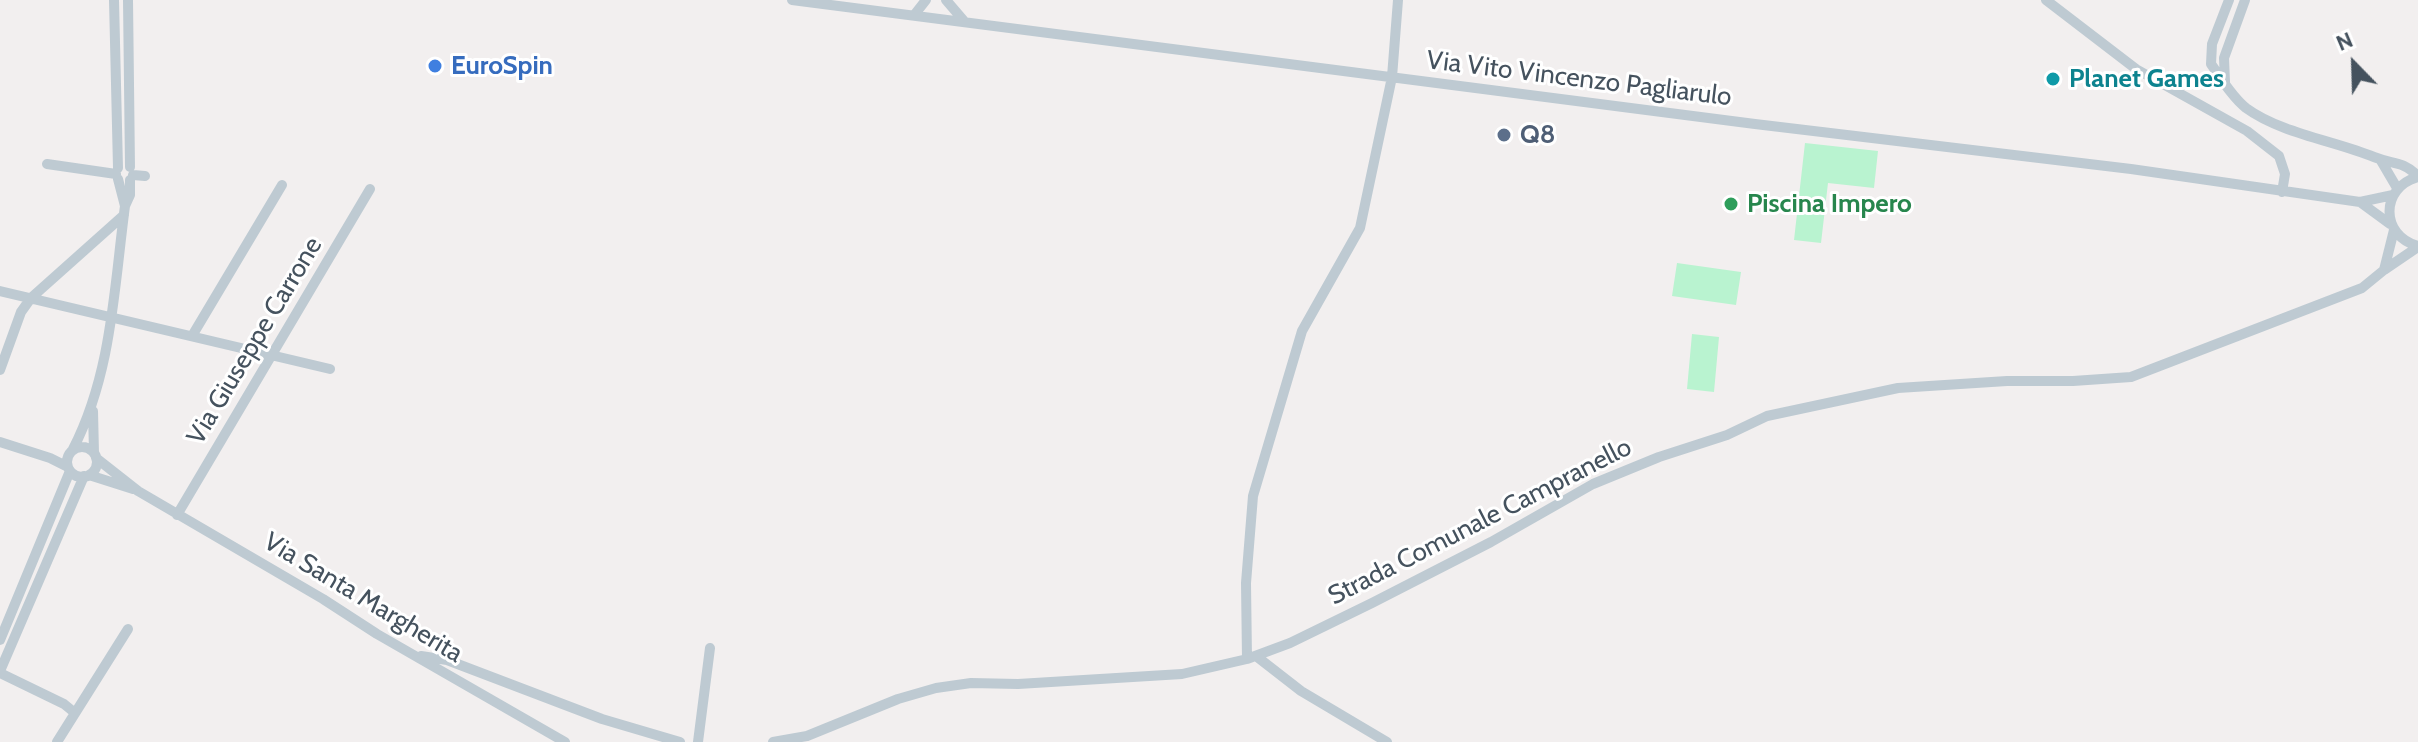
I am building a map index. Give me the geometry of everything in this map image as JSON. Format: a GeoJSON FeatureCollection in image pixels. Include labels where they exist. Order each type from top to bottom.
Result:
{"type":"FeatureCollection","features":[{"type":"Feature","properties":{"kind":"street"},"geometry":{"type":"LineString","coordinates":[[114,0],[117,174],[125,210]]}},
{"type":"Feature","properties":{"kind":"street"},"geometry":{"type":"LineString","coordinates":[[0,640],[93,401],[113,318],[125,210],[135,174],[128,0]]}},
{"type":"Feature","properties":{"kind":"street","name":"Via Vito Vincenzo Pagliarulo"},"geometry":{"type":"LineString","coordinates":[[792,0],[2131,169],[2360,202],[2395,192],[2418,177]]}},
{"type":"Feature","properties":{"kind":"street"},"geometry":{"type":"LineString","coordinates":[[866,10],[880,0]]}},
{"type":"Feature","properties":{"kind":"street"},"geometry":{"type":"LineString","coordinates":[[907,0],[913,14],[926,0]]}},
{"type":"Feature","properties":{"kind":"street"},"geometry":{"type":"LineString","coordinates":[[946,0],[964,21]]}},
{"type":"Feature","properties":{"kind":"street"},"geometry":{"type":"LineString","coordinates":[[1387,742],[1252,658],[1246,583],[1253,496],[1302,331],[1360,228],[1392,77],[1398,0]]}},
{"type":"Feature","properties":{"kind":"street"},"geometry":{"type":"LineString","coordinates":[[2046,0],[2136,69],[2247,131],[2279,156],[2285,174],[2282,192]]}},
{"type":"Feature","properties":{"kind":"street"},"geometry":{"type":"LineString","coordinates":[[2229,0],[2212,44],[2211,64],[2246,107],[2279,125],[2380,159],[2405,164],[2418,177]]}},
{"type":"Feature","properties":{"kind":"street"},"geometry":{"type":"LineString","coordinates":[[2226,84],[2224,58],[2245,0]]}},
{"type":"Feature","properties":{"kind":"street"},"geometry":{"type":"LineString","coordinates":[[2380,159],[2395,192],[2389,204],[2392,227],[2384,270]]}},
{"type":"Feature","properties":{"kind":"street"},"geometry":{"type":"LineString","coordinates":[[47,164],[117,174]]}},
{"type":"Feature","properties":{"kind":"street"},"geometry":{"type":"LineString","coordinates":[[117,174],[122,165],[135,174]]}},
{"type":"Feature","properties":{"kind":"street"},"geometry":{"type":"LineString","coordinates":[[192,336],[282,185]]}},
{"type":"Feature","properties":{"kind":"street","name":"Via Giuseppe Carrone"},"geometry":{"type":"LineString","coordinates":[[177,515],[370,189]]}},
{"type":"Feature","properties":{"kind":"street","name":"Via Vito Vincenzo Pagliarulo"},"geometry":{"type":"LineString","coordinates":[[2360,202],[2401,238],[2418,246]]}},
{"type":"Feature","properties":{"kind":"street"},"geometry":{"type":"LineString","coordinates":[[0,370],[21,312],[31,298],[125,210]]}},
{"type":"Feature","properties":{"kind":"street","name":"Strada Comunale Campranello"},"geometry":{"type":"LineString","coordinates":[[773,742],[807,736],[898,699],[936,688],[971,683],[1045,683],[1182,674],[1252,658],[1384,597],[1491,542],[1593,484],[1659,457],[1727,435],[1767,416],[1898,388],[2131,377],[2362,288],[2418,246]]}},
{"type":"Feature","properties":{"kind":"street"},"geometry":{"type":"LineString","coordinates":[[0,291],[330,369]]}},
{"type":"Feature","properties":{"kind":"street"},"geometry":{"type":"LineString","coordinates":[[75,713],[64,704],[0,672],[87,476],[96,467],[93,401]]}},
{"type":"Feature","properties":{"kind":"street"},"geometry":{"type":"LineString","coordinates":[[0,442],[50,458],[87,476]]}},
{"type":"Feature","properties":{"kind":"street"},"geometry":{"type":"LineString","coordinates":[[50,458],[82,446],[95,455]]}},
{"type":"Feature","properties":{"kind":"street","name":"Via Santa Margherita"},"geometry":{"type":"LineString","coordinates":[[95,455],[138,491],[177,515],[565,742]]}},
{"type":"Feature","properties":{"kind":"street","name":"Via Santa Margherita"},"geometry":{"type":"LineString","coordinates":[[87,476],[138,491]]}},
{"type":"Feature","properties":{"kind":"street"},"geometry":{"type":"LineString","coordinates":[[57,742],[128,629]]}},
{"type":"Feature","properties":{"kind":"street"},"geometry":{"type":"LineString","coordinates":[[698,742],[710,648]]}},
{"type":"Feature","properties":{"kind":"street"},"geometry":{"type":"LineString","coordinates":[[414,655],[447,660],[602,719],[680,742]]}},
{"type":"Feature","properties":{"kind":"green space"},"geometry":{"type":"Polygon","coordinates":[[[1805,143],[1878,151],[1874,188],[1828,183],[1821,243],[1794,240],[1805,143]]]}},
{"type":"Feature","properties":{"kind":"green space"},"geometry":{"type":"Polygon","coordinates":[[[1677,263],[1741,272],[1736,305],[1672,296],[1677,263]]]}},
{"type":"Feature","properties":{"kind":"green space"},"geometry":{"type":"Polygon","coordinates":[[[1692,334],[1719,337],[1714,392],[1687,389],[1692,334]]]}},
{"type":"Feature","properties":{"kind":"place","name":"EuroSpin"},"geometry":{"type":"Point","coordinates":[435,66]}},
{"type":"Feature","properties":{"kind":"place","name":"Planet Games"},"geometry":{"type":"Point","coordinates":[2053,79]}},
{"type":"Feature","properties":{"kind":"place","name":"Q8"},"geometry":{"type":"Point","coordinates":[1504,135]}},
{"type":"Feature","properties":{"kind":"place","name":"Piscina Impero"},"geometry":{"type":"Point","coordinates":[1731,204]}}]}
